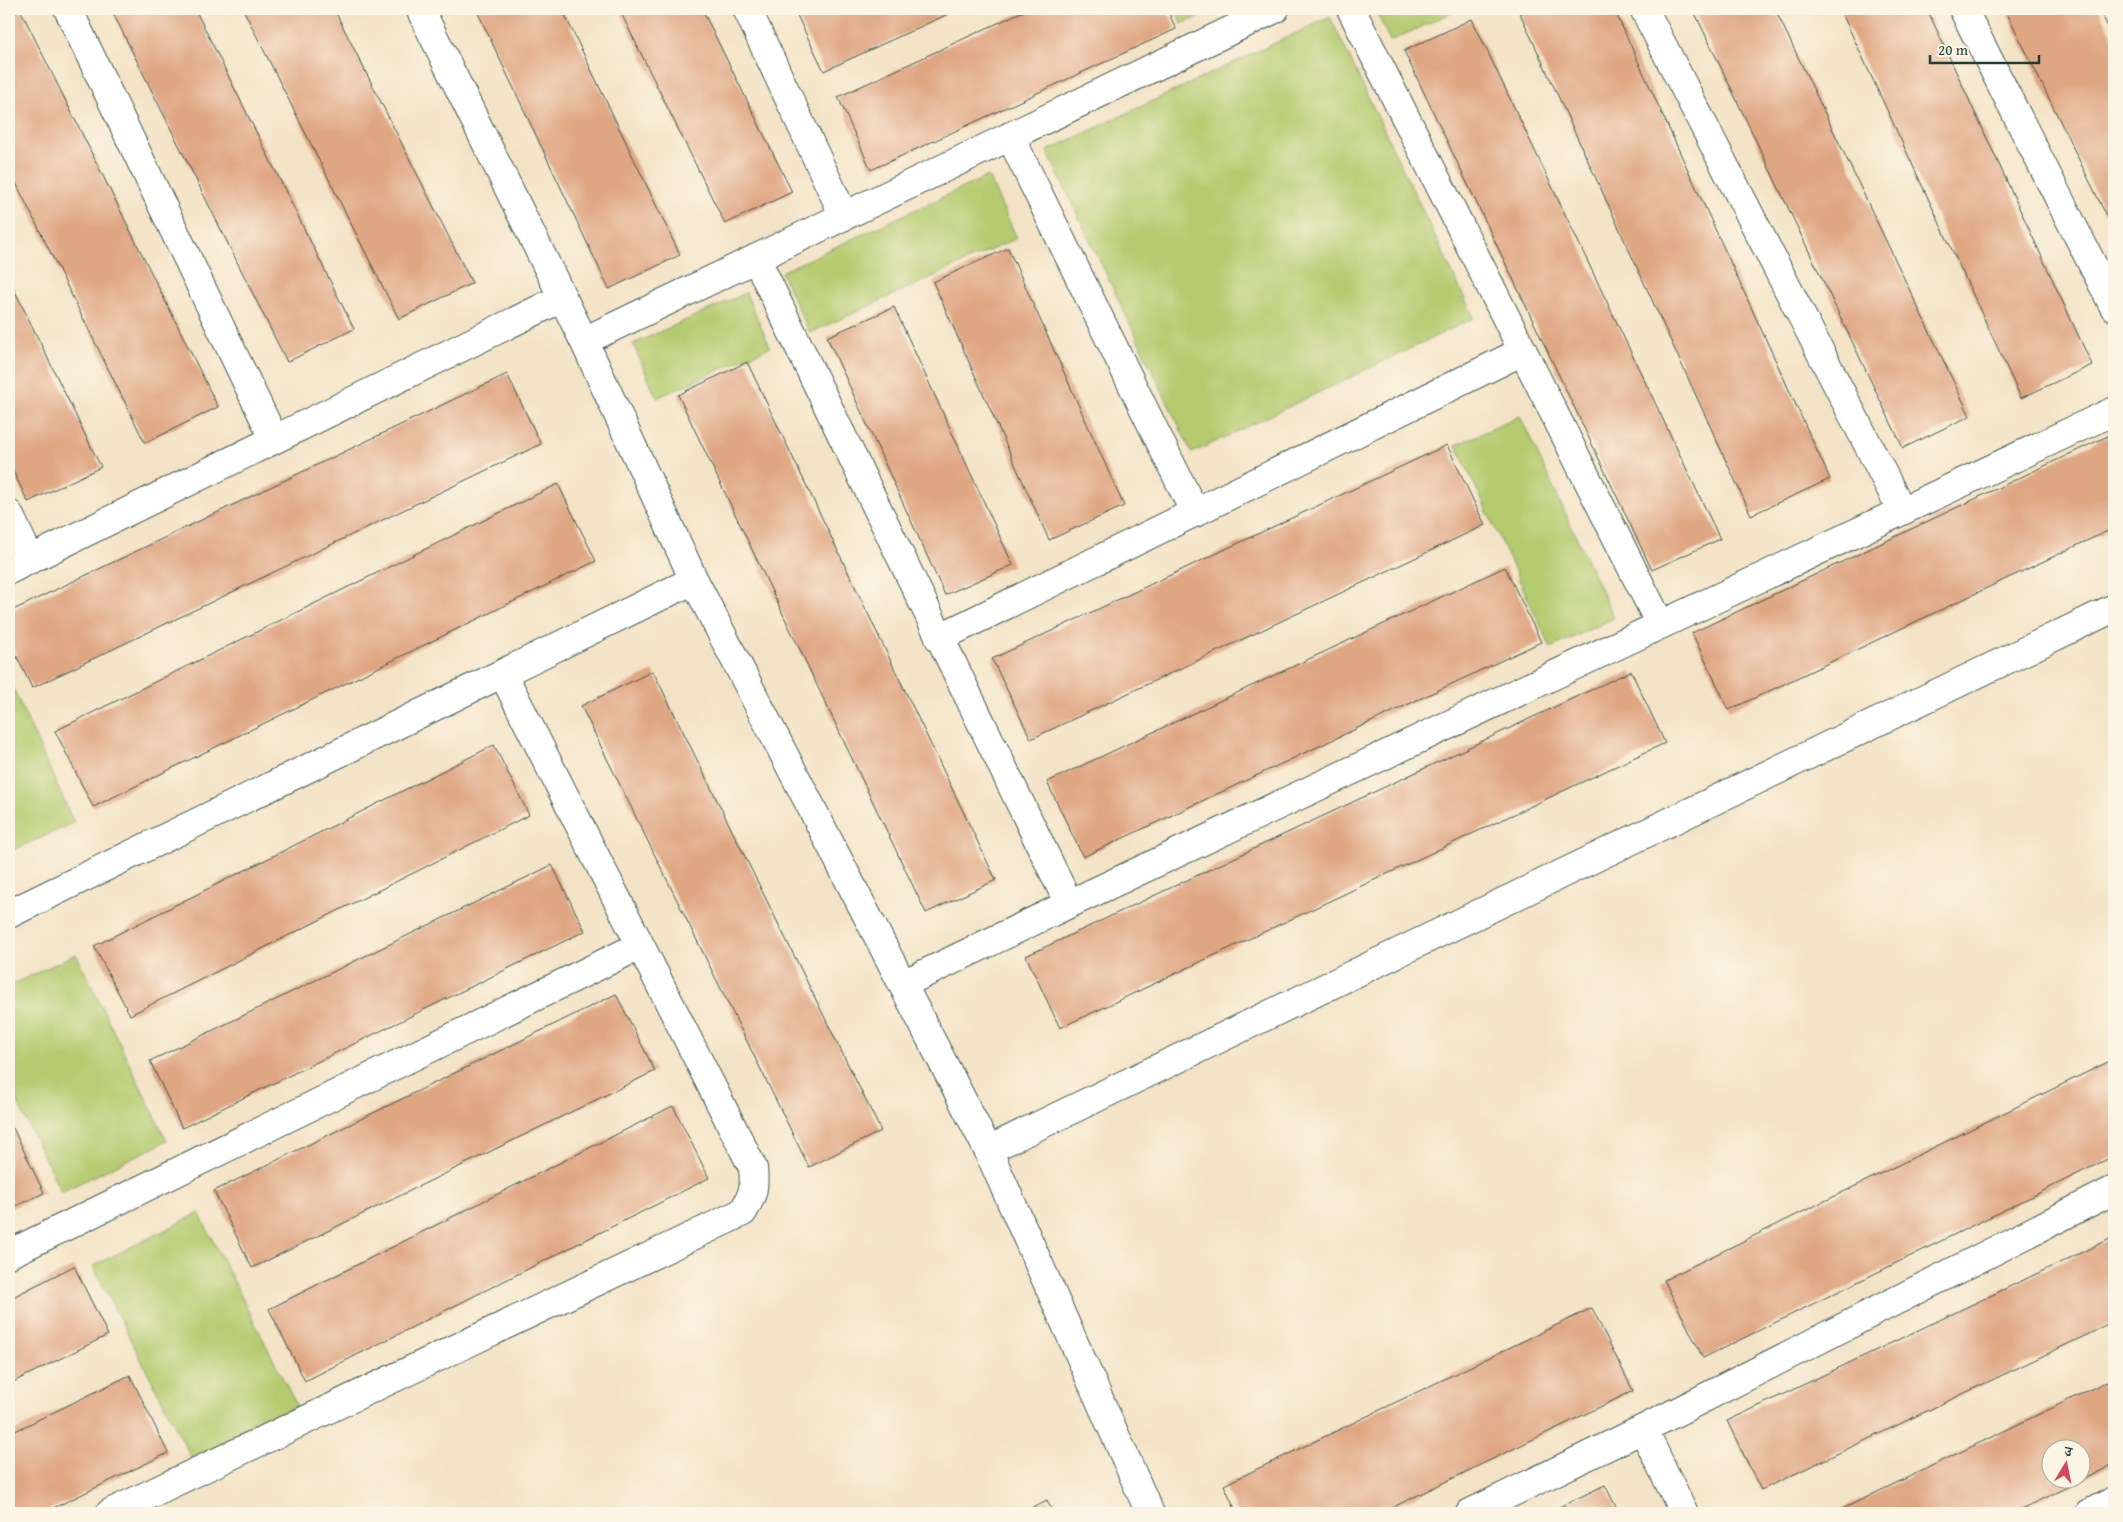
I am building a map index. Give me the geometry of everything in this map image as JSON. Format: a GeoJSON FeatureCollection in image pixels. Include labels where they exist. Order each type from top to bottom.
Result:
{"type":"FeatureCollection","features":[{"type":"Feature","properties":{"kind":"street"},"geometry":{"type":"LineString","coordinates":[[68,9],[274,439]]}},
{"type":"Feature","properties":{"kind":"street"},"geometry":{"type":"LineString","coordinates":[[420,9],[584,341],[694,580],[988,1150],[1150,1513]]}},
{"type":"Feature","properties":{"kind":"street"},"geometry":{"type":"LineString","coordinates":[[747,9],[844,216]]}},
{"type":"Feature","properties":{"kind":"street"},"geometry":{"type":"LineString","coordinates":[[584,341],[1275,9]]}},
{"type":"Feature","properties":{"kind":"street"},"geometry":{"type":"LineString","coordinates":[[1351,9],[1660,624]]}},
{"type":"Feature","properties":{"kind":"street"},"geometry":{"type":"LineString","coordinates":[[1644,9],[1901,509]]}},
{"type":"Feature","properties":{"kind":"street"},"geometry":{"type":"LineString","coordinates":[[1963,9],[2114,307]]}},
{"type":"Feature","properties":{"kind":"street"},"geometry":{"type":"LineString","coordinates":[[1010,136],[1195,513]]}},
{"type":"Feature","properties":{"kind":"street"},"geometry":{"type":"LineString","coordinates":[[756,258],[1069,904]]}},
{"type":"Feature","properties":{"kind":"street"},"geometry":{"type":"LineString","coordinates":[[9,514],[20,564],[562,298]]}},
{"type":"Feature","properties":{"kind":"street"},"geometry":{"type":"LineString","coordinates":[[939,638],[1523,352]]}},
{"type":"Feature","properties":{"kind":"street"},"geometry":{"type":"LineString","coordinates":[[903,984],[1901,509],[2114,411]]}},
{"type":"Feature","properties":{"kind":"street"},"geometry":{"type":"LineString","coordinates":[[9,914],[694,580]]}},
{"type":"Feature","properties":{"kind":"street"},"geometry":{"type":"LineString","coordinates":[[988,1150],[2114,608]]}},
{"type":"Feature","properties":{"kind":"street"},"geometry":{"type":"LineString","coordinates":[[110,1513],[742,1212],[753,1194],[755,1185],[753,1168],[503,674]]}},
{"type":"Feature","properties":{"kind":"street"},"geometry":{"type":"LineString","coordinates":[[9,1254],[639,946]]}},
{"type":"Feature","properties":{"kind":"street"},"geometry":{"type":"LineString","coordinates":[[1470,1513],[1643,1429],[2114,1190]]}},
{"type":"Feature","properties":{"kind":"street"},"geometry":{"type":"LineString","coordinates":[[1643,1429],[1684,1513]]}},
{"type":"Feature","properties":{"kind":"street"},"geometry":{"type":"LineString","coordinates":[[2090,1513],[2114,1501]]}},
{"type":"Feature","properties":{"kind":"green space"},"geometry":{"type":"Polygon","coordinates":[[[1175,9],[1217,9],[1182,24],[1175,9]]]}},
{"type":"Feature","properties":{"kind":"green space"},"geometry":{"type":"Polygon","coordinates":[[[1375,9],[1460,9],[1390,41],[1375,9]]]}},
{"type":"Feature","properties":{"kind":"green space"},"geometry":{"type":"Polygon","coordinates":[[[1330,17],[1474,318],[1192,453],[1047,151],[1330,17]]]}},
{"type":"Feature","properties":{"kind":"green space"},"geometry":{"type":"Polygon","coordinates":[[[988,176],[1017,238],[810,333],[781,272],[988,176]]]}},
{"type":"Feature","properties":{"kind":"green space"},"geometry":{"type":"Polygon","coordinates":[[[746,293],[770,347],[657,398],[633,344],[746,293]]]}},
{"type":"Feature","properties":{"kind":"green space"},"geometry":{"type":"Polygon","coordinates":[[[1520,416],[1614,618],[1551,648],[1456,445],[1520,416]]]}},
{"type":"Feature","properties":{"kind":"green space"},"geometry":{"type":"Polygon","coordinates":[[[9,679],[74,823],[9,852],[9,679]]]}},
{"type":"Feature","properties":{"kind":"green space"},"geometry":{"type":"Polygon","coordinates":[[[76,954],[167,1141],[61,1192],[9,1085],[9,986],[76,954]]]}},
{"type":"Feature","properties":{"kind":"green space"},"geometry":{"type":"Polygon","coordinates":[[[199,1213],[297,1406],[192,1459],[93,1266],[199,1213]]]}},
{"type":"Feature","properties":{"kind":"building"},"geometry":{"type":"Polygon","coordinates":[[[9,9],[20,9],[218,407],[145,443],[9,169],[9,9]]]}},
{"type":"Feature","properties":{"kind":"building"},"geometry":{"type":"Polygon","coordinates":[[[111,9],[195,9],[354,329],[287,362],[111,9]]]}},
{"type":"Feature","properties":{"kind":"building"},"geometry":{"type":"Polygon","coordinates":[[[243,9],[334,9],[472,283],[399,319],[243,9]]]}},
{"type":"Feature","properties":{"kind":"building"},"geometry":{"type":"Polygon","coordinates":[[[476,9],[562,9],[680,255],[609,289],[476,9]]]}},
{"type":"Feature","properties":{"kind":"building"},"geometry":{"type":"Polygon","coordinates":[[[619,9],[702,9],[792,192],[725,224],[619,9]]]}},
{"type":"Feature","properties":{"kind":"building"},"geometry":{"type":"Polygon","coordinates":[[[794,9],[959,9],[824,71],[794,9]]]}},
{"type":"Feature","properties":{"kind":"building"},"geometry":{"type":"Polygon","coordinates":[[[1028,9],[1167,9],[1176,29],[871,170],[838,97],[1028,9]]]}},
{"type":"Feature","properties":{"kind":"building"},"geometry":{"type":"Polygon","coordinates":[[[1518,9],[1614,9],[1830,479],[1751,515],[1518,9]]]}},
{"type":"Feature","properties":{"kind":"building"},"geometry":{"type":"Polygon","coordinates":[[[1693,9],[1775,9],[1970,416],[1903,448],[1693,9]]]}},
{"type":"Feature","properties":{"kind":"building"},"geometry":{"type":"Polygon","coordinates":[[[1840,9],[1927,9],[2092,365],[2021,398],[1840,9]]]}},
{"type":"Feature","properties":{"kind":"building"},"geometry":{"type":"Polygon","coordinates":[[[2005,9],[2099,9],[2109,29],[2114,40],[2114,231],[2005,9]]]}},
{"type":"Feature","properties":{"kind":"building"},"geometry":{"type":"Polygon","coordinates":[[[1472,19],[1720,539],[1652,570],[1404,51],[1472,19]]]}},
{"type":"Feature","properties":{"kind":"building"},"geometry":{"type":"Polygon","coordinates":[[[1008,248],[1124,506],[1049,540],[933,282],[1008,248]]]}},
{"type":"Feature","properties":{"kind":"building"},"geometry":{"type":"Polygon","coordinates":[[[9,279],[101,467],[28,502],[9,463],[9,279]]]}},
{"type":"Feature","properties":{"kind":"building"},"geometry":{"type":"Polygon","coordinates":[[[894,307],[1013,565],[945,595],[827,337],[894,307]]]}},
{"type":"Feature","properties":{"kind":"building"},"geometry":{"type":"Polygon","coordinates":[[[747,362],[996,880],[926,913],[678,395],[747,362]]]}},
{"type":"Feature","properties":{"kind":"building"},"geometry":{"type":"Polygon","coordinates":[[[507,374],[541,444],[32,688],[9,640],[9,612],[507,374]]]}},
{"type":"Feature","properties":{"kind":"building"},"geometry":{"type":"Polygon","coordinates":[[[2114,433],[2114,528],[1729,710],[1692,633],[2114,433]]]}},
{"type":"Feature","properties":{"kind":"building"},"geometry":{"type":"Polygon","coordinates":[[[1447,445],[1485,525],[1031,739],[992,659],[1447,445]]]}},
{"type":"Feature","properties":{"kind":"building"},"geometry":{"type":"Polygon","coordinates":[[[558,484],[596,561],[93,807],[55,731],[558,484]]]}},
{"type":"Feature","properties":{"kind":"building"},"geometry":{"type":"Polygon","coordinates":[[[1505,567],[1541,642],[1083,857],[1047,782],[1505,567]]]}},
{"type":"Feature","properties":{"kind":"building"},"geometry":{"type":"Polygon","coordinates":[[[653,671],[881,1131],[809,1167],[581,706],[653,671]]]}},
{"type":"Feature","properties":{"kind":"building"},"geometry":{"type":"Polygon","coordinates":[[[1631,671],[1665,743],[1060,1028],[1026,956],[1631,671]]]}},
{"type":"Feature","properties":{"kind":"building"},"geometry":{"type":"Polygon","coordinates":[[[494,745],[529,815],[130,1015],[94,946],[494,745]]]}},
{"type":"Feature","properties":{"kind":"building"},"geometry":{"type":"Polygon","coordinates":[[[552,865],[585,931],[182,1128],[150,1061],[552,865]]]}},
{"type":"Feature","properties":{"kind":"building"},"geometry":{"type":"Polygon","coordinates":[[[616,994],[655,1071],[252,1268],[214,1191],[616,994]]]}},
{"type":"Feature","properties":{"kind":"building"},"geometry":{"type":"Polygon","coordinates":[[[2114,1059],[2114,1156],[1703,1358],[1664,1280],[2114,1059]]]}},
{"type":"Feature","properties":{"kind":"building"},"geometry":{"type":"Polygon","coordinates":[[[673,1106],[709,1178],[305,1381],[269,1309],[673,1106]]]}},
{"type":"Feature","properties":{"kind":"building"},"geometry":{"type":"Polygon","coordinates":[[[13,1128],[44,1193],[9,1209],[9,1130],[13,1128]]]}},
{"type":"Feature","properties":{"kind":"building"},"geometry":{"type":"Polygon","coordinates":[[[2114,1237],[2114,1322],[1761,1490],[1727,1421],[2114,1237]]]}},
{"type":"Feature","properties":{"kind":"building"},"geometry":{"type":"Polygon","coordinates":[[[74,1266],[108,1335],[9,1384],[9,1299],[74,1266]]]}},
{"type":"Feature","properties":{"kind":"building"},"geometry":{"type":"Polygon","coordinates":[[[1592,1308],[1633,1391],[1381,1513],[1237,1513],[1224,1485],[1592,1308]]]}},
{"type":"Feature","properties":{"kind":"building"},"geometry":{"type":"Polygon","coordinates":[[[130,1375],[168,1453],[43,1513],[9,1513],[9,1434],[130,1375]]]}},
{"type":"Feature","properties":{"kind":"building"},"geometry":{"type":"Polygon","coordinates":[[[2114,1378],[2114,1464],[2090,1476],[2090,1440],[2040,1440],[2040,1490],[2061,1490],[2012,1513],[1834,1513],[2114,1378]]]}},
{"type":"Feature","properties":{"kind":"building"},"geometry":{"type":"Polygon","coordinates":[[[1605,1485],[1619,1513],[1547,1513],[1605,1485]]]}},
{"type":"Feature","properties":{"kind":"building"},"geometry":{"type":"Polygon","coordinates":[[[1047,1500],[1053,1513],[1021,1513],[1047,1500]]]}}]}
